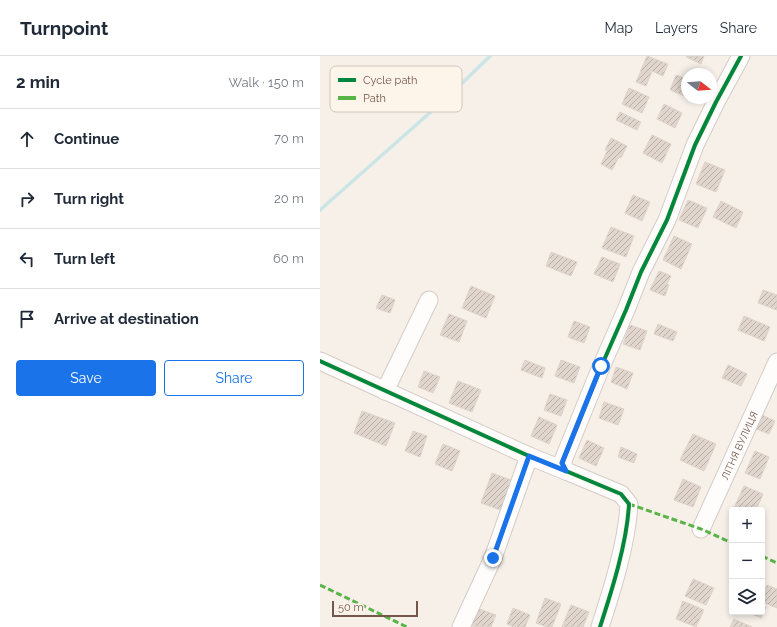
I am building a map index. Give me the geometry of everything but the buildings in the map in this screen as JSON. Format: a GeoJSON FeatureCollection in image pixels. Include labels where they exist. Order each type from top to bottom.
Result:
{"type":"FeatureCollection","features":[{"type":"Feature","properties":{"kind":"street"},"geometry":{"type":"LineString","coordinates":[[566,471],[562,463],[601,366],[641,272],[666,220],[696,145],[716,102],[741,56]]}},
{"type":"Feature","properties":{"kind":"street"},"geometry":{"type":"LineString","coordinates":[[385,391],[429,300]]}},
{"type":"Feature","properties":{"kind":"street"},"geometry":{"type":"LineString","coordinates":[[320,361],[529,456],[621,494],[629,504],[628,524],[609,600],[600,627]]}},
{"type":"Feature","properties":{"kind":"street","name":"ЛІТНЯ ВУЛИЦЯ"},"geometry":{"type":"LineString","coordinates":[[701,529],[777,362]]}},
{"type":"Feature","properties":{"kind":"street"},"geometry":{"type":"LineString","coordinates":[[461,627],[493,558],[529,456]]}},
{"type":"Feature","properties":{"kind":"waterway"},"geometry":{"type":"LineString","coordinates":[[462,83],[490,56]]}},
{"type":"Feature","properties":{"kind":"waterway"},"geometry":{"type":"LineString","coordinates":[[320,210],[431,112]]}},
{"type":"Feature","properties":{"kind":"marked path"},"geometry":{"type":"LineString","coordinates":[[629,504],[701,529],[729,542]]}},
{"type":"Feature","properties":{"kind":"marked path"},"geometry":{"type":"LineString","coordinates":[[765,557],[777,563]]}},
{"type":"Feature","properties":{"kind":"marked path"},"geometry":{"type":"LineString","coordinates":[[320,585],[407,627]]}},
{"type":"Feature","properties":{"kind":"cycle path"},"geometry":{"type":"LineString","coordinates":[[600,627],[622,550],[628,519],[629,504],[621,494],[566,471],[562,463],[641,272],[667,220],[695,145],[741,56]]}},
{"type":"Feature","properties":{"kind":"cycle path"},"geometry":{"type":"LineString","coordinates":[[320,361],[529,456]]}},
{"type":"Feature","properties":{"kind":"route"},"geometry":{"type":"LineString","coordinates":[[493,558],[529,456],[566,471],[562,463],[601,366]]}}]}
